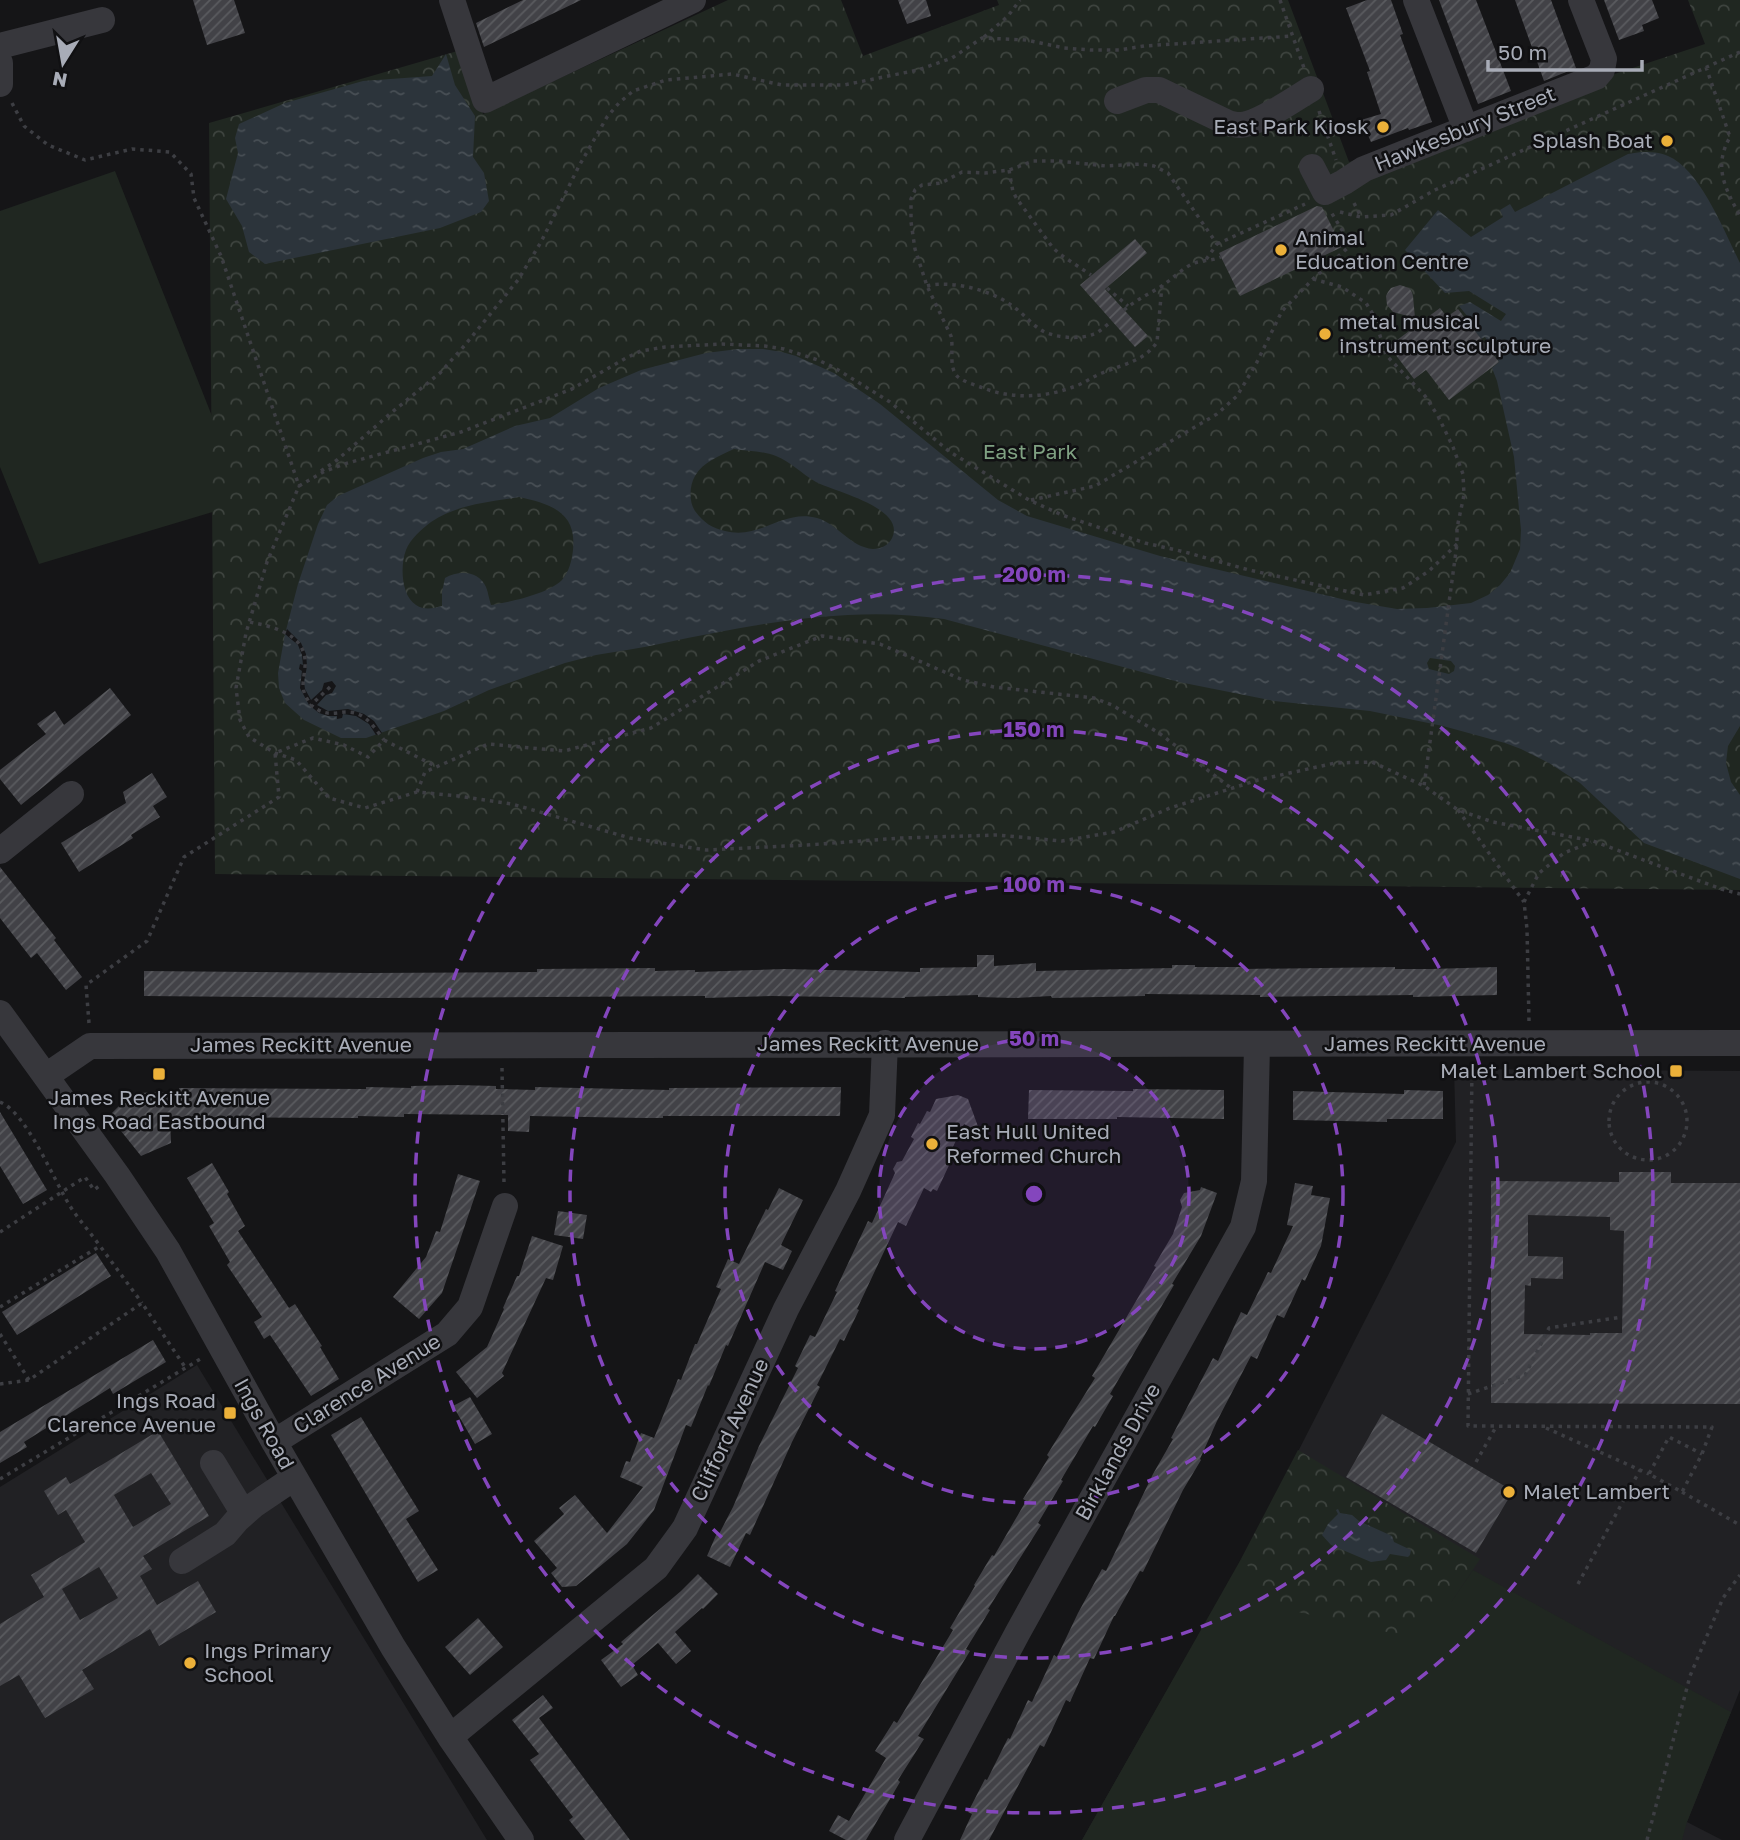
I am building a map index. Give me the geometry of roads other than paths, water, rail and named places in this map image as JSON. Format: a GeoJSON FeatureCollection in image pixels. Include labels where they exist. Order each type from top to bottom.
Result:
{"type":"FeatureCollection","features":[{"type":"Feature","properties":{"kind":"street"},"geometry":{"type":"LineString","coordinates":[[452,0],[485,100],[693,0]]}},
{"type":"Feature","properties":{"kind":"street"},"geometry":{"type":"LineString","coordinates":[[1416,0],[1466,129]]}},
{"type":"Feature","properties":{"kind":"street","name":"Hawkesbury Street"},"geometry":{"type":"LineString","coordinates":[[1312,167],[1325,192],[1364,169],[1596,77],[1602,70],[1604,59],[1581,0]]}},
{"type":"Feature","properties":{"kind":"street"},"geometry":{"type":"LineString","coordinates":[[0,46],[102,20]]}},
{"type":"Feature","properties":{"kind":"street"},"geometry":{"type":"LineString","coordinates":[[0,63],[0,83]]}},
{"type":"Feature","properties":{"kind":"street"},"geometry":{"type":"LineString","coordinates":[[1117,101],[1146,90],[1159,90],[1228,123],[1240,125],[1260,119],[1311,89]]}},
{"type":"Feature","properties":{"kind":"street"},"geometry":{"type":"LineString","coordinates":[[0,851],[71,794]]}},
{"type":"Feature","properties":{"kind":"street","name":"Ings Road"},"geometry":{"type":"LineString","coordinates":[[0,1013],[117,1175],[168,1251],[294,1478],[393,1647],[450,1737],[522,1840]]}},
{"type":"Feature","properties":{"kind":"street","name":"James Reckitt Avenue"},"geometry":{"type":"LineString","coordinates":[[46,1076],[90,1046],[885,1042],[1256,1045],[1740,1043]]}},
{"type":"Feature","properties":{"kind":"street","name":"Clifford Avenue"},"geometry":{"type":"LineString","coordinates":[[450,1737],[656,1568],[685,1528],[786,1309],[848,1191],[881,1115],[885,1042]]}},
{"type":"Feature","properties":{"kind":"street","name":"Birklands Drive"},"geometry":{"type":"LineString","coordinates":[[907,1840],[1018,1632],[1243,1227],[1254,1181],[1256,1045]]}},
{"type":"Feature","properties":{"kind":"street","name":"Clarence Avenue"},"geometry":{"type":"LineString","coordinates":[[274,1442],[447,1334],[470,1307],[505,1206]]}},
{"type":"Feature","properties":{"kind":"street"},"geometry":{"type":"LineString","coordinates":[[213,1462],[244,1514]]}},
{"type":"Feature","properties":{"kind":"street"},"geometry":{"type":"LineString","coordinates":[[182,1561],[225,1534],[254,1505],[294,1478]]}},
{"type":"Feature","properties":{"kind":"water"},"geometry":{"type":"Polygon","coordinates":[[[446,54],[455,85],[475,116],[473,157],[484,173],[489,201],[481,212],[440,228],[265,264],[249,252],[242,226],[226,199],[238,153],[235,138],[239,124],[285,103],[363,81],[432,76],[446,54]]]}},
{"type":"Feature","properties":{"kind":"water"},"geometry":{"type":"Polygon","coordinates":[[[1658,153],[1680,163],[1691,174],[1710,203],[1740,263],[1740,726],[1728,746],[1726,763],[1731,782],[1740,795],[1740,879],[1644,843],[1580,783],[1549,763],[1505,743],[1443,726],[1370,711],[1274,701],[1179,682],[944,619],[909,615],[838,615],[768,623],[596,655],[489,690],[444,711],[366,738],[341,738],[304,720],[285,703],[279,688],[278,673],[285,634],[318,524],[327,505],[338,496],[423,458],[463,449],[515,426],[550,418],[599,388],[641,370],[706,353],[738,349],[782,352],[834,373],[880,404],[998,500],[1027,516],[1160,556],[1350,601],[1397,609],[1471,603],[1488,595],[1510,573],[1520,549],[1521,530],[1514,457],[1492,368],[1499,362],[1485,337],[1481,339],[1474,330],[1476,327],[1459,306],[1470,302],[1501,321],[1506,314],[1469,291],[1445,293],[1405,250],[1438,210],[1471,237],[1503,217],[1500,210],[1510,204],[1515,212],[1628,154],[1658,153]],[[734,449],[702,467],[692,484],[693,507],[712,527],[738,533],[804,516],[824,521],[865,547],[881,548],[891,540],[894,529],[890,519],[867,502],[816,482],[776,456],[734,449]],[[519,497],[452,511],[431,522],[408,546],[404,556],[403,580],[411,601],[423,608],[442,606],[445,578],[462,573],[474,575],[483,582],[491,605],[538,593],[562,580],[570,566],[573,537],[566,518],[559,512],[542,503],[519,497]],[[1430,658],[1427,663],[1429,669],[1449,674],[1454,671],[1455,666],[1451,661],[1430,658]]]}},
{"type":"Feature","properties":{"kind":"water"},"geometry":{"type":"Polygon","coordinates":[[[1338,1509],[1340,1513],[1352,1515],[1392,1536],[1394,1542],[1411,1550],[1410,1555],[1390,1554],[1386,1560],[1371,1562],[1331,1545],[1322,1535],[1338,1514],[1338,1509]]]}},
{"type":"Feature","properties":{"kind":"place","name":"East Park Kiosk"},"geometry":{"type":"Point","coordinates":[1383,127]}},
{"type":"Feature","properties":{"kind":"place","name":"Splash Boat"},"geometry":{"type":"Point","coordinates":[1667,141]}},
{"type":"Feature","properties":{"kind":"place","name":"Animal Education Centre"},"geometry":{"type":"Point","coordinates":[1281,250]}},
{"type":"Feature","properties":{"kind":"place","name":"metal musical instrument sculpture"},"geometry":{"type":"Point","coordinates":[1325,334]}},
{"type":"Feature","properties":{"kind":"place","name":"Malet Lambert School"},"geometry":{"type":"Point","coordinates":[1676,1071]}},
{"type":"Feature","properties":{"kind":"place","name":"James Reckitt Avenue Ings Road Eastbound"},"geometry":{"type":"Point","coordinates":[159,1074]}},
{"type":"Feature","properties":{"kind":"place","name":"East Hull United Reformed Church"},"geometry":{"type":"Point","coordinates":[932,1144]}},
{"type":"Feature","properties":{"kind":"place","name":"Ings Road Clarence Avenue"},"geometry":{"type":"Point","coordinates":[230,1413]}},
{"type":"Feature","properties":{"kind":"place","name":"Malet Lambert"},"geometry":{"type":"Point","coordinates":[1509,1492]}},
{"type":"Feature","properties":{"kind":"place","name":"Ings Primary School"},"geometry":{"type":"Point","coordinates":[190,1663]}},
{"type":"Feature","properties":{"kind":"park label","name":"East Park"},"geometry":{"type":"Point","coordinates":[1030,452]}}]}
